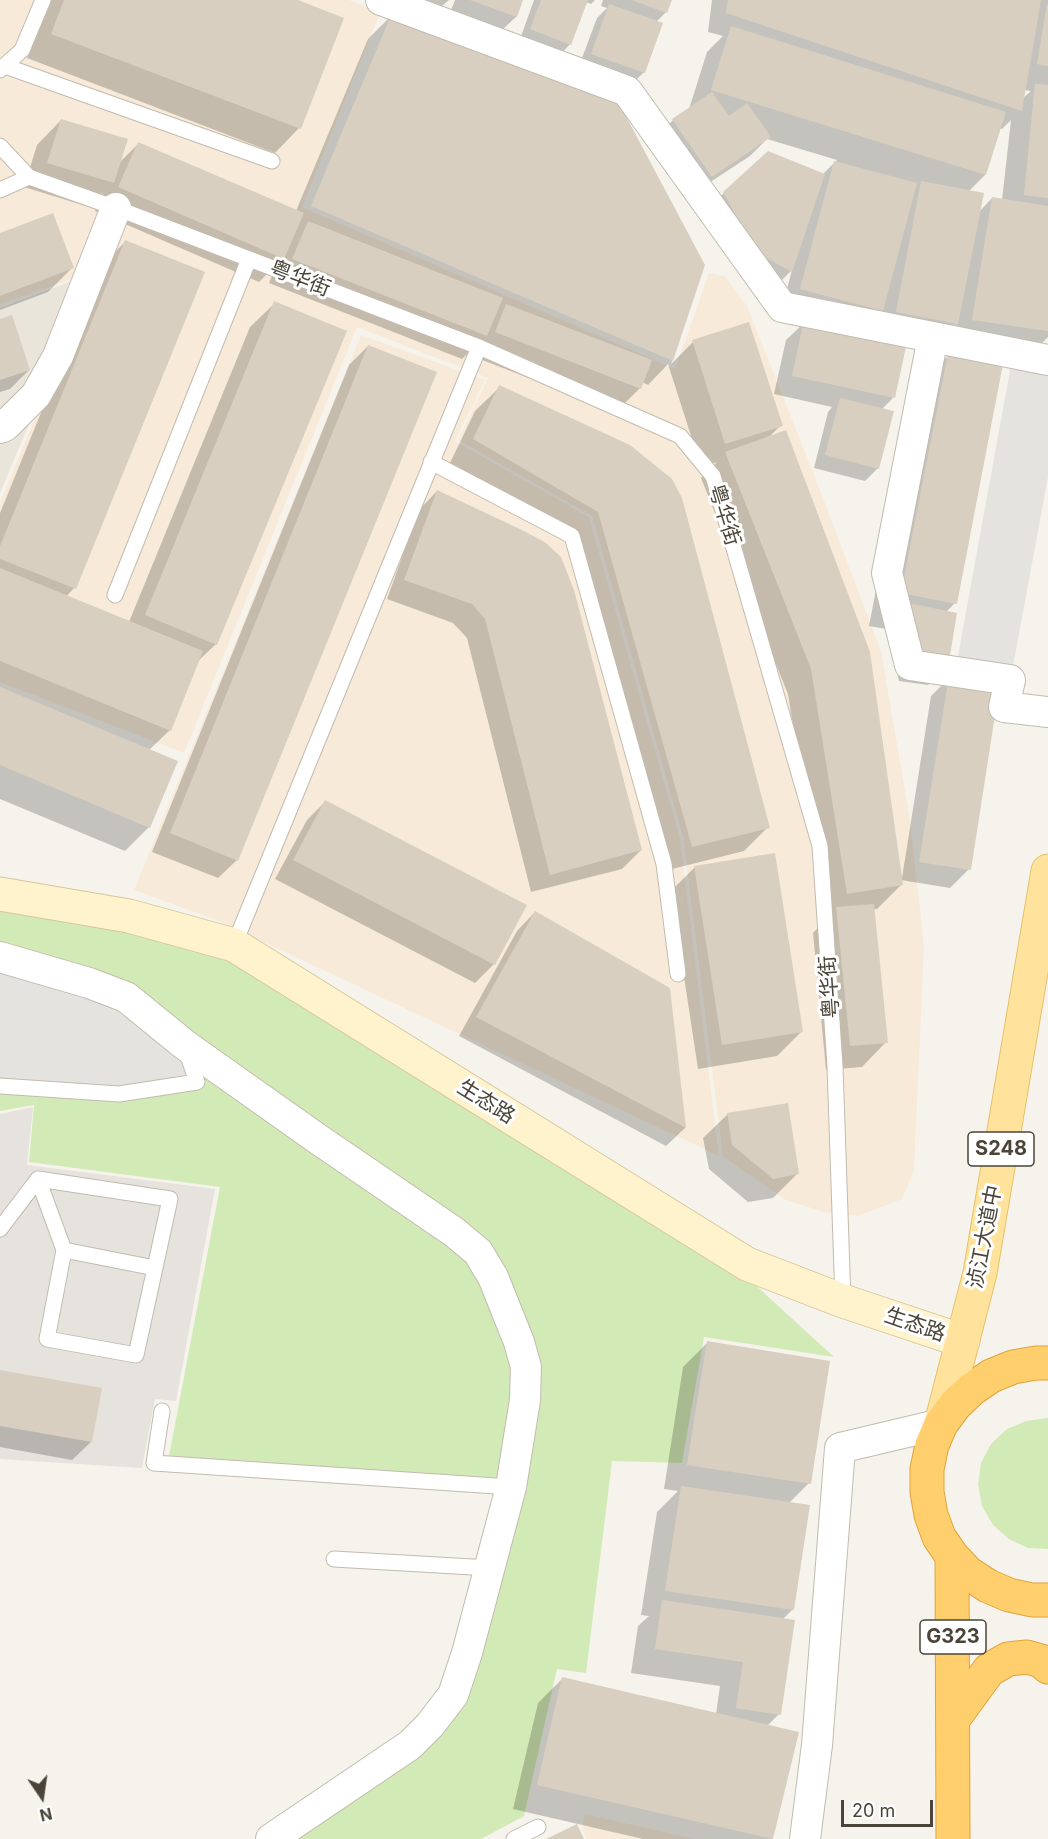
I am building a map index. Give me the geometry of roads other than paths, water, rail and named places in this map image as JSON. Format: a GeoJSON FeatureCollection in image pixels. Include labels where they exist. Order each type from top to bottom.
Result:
{"type":"FeatureCollection","features":[{"type":"Feature","properties":{"kind":"highway"},"geometry":{"type":"LineString","coordinates":[[1048,1363],[1013,1367],[991,1376],[972,1389],[955,1405],[941,1424],[932,1445],[927,1469],[927,1492],[931,1515],[939,1537],[952,1556],[968,1573],[988,1586],[1009,1595],[1032,1600],[1048,1600]]}},
{"type":"Feature","properties":{"kind":"highway","name":"G323"},"geometry":{"type":"LineString","coordinates":[[952,1556],[953,1839]]}},
{"type":"Feature","properties":{"kind":"highway"},"geometry":{"type":"LineString","coordinates":[[954,1718],[989,1670],[1008,1659],[1027,1657],[1041,1661],[1048,1667]]}},
{"type":"Feature","properties":{"kind":"main road","name":"浈江大道中"},"geometry":{"type":"LineString","coordinates":[[941,1424],[980,1273],[1048,871]]}},
{"type":"Feature","properties":{"kind":"street"},"geometry":{"type":"LineString","coordinates":[[381,0],[627,91],[783,307],[1048,360]]}},
{"type":"Feature","properties":{"kind":"street"},"geometry":{"type":"LineString","coordinates":[[0,428],[5,426],[36,395],[58,356],[116,208]]}},
{"type":"Feature","properties":{"kind":"street"},"geometry":{"type":"LineString","coordinates":[[933,337],[887,573],[910,665],[1010,680],[1004,707],[1048,712]]}},
{"type":"Feature","properties":{"kind":"street","name":"生态路"},"geometry":{"type":"LineString","coordinates":[[0,894],[129,916],[234,945],[747,1264],[843,1301],[963,1341]]}},
{"type":"Feature","properties":{"kind":"street"},"geometry":{"type":"LineString","coordinates":[[0,957],[89,983],[126,998],[185,1045],[454,1232],[478,1252],[493,1277],[519,1342],[526,1367],[525,1400],[511,1487],[467,1653],[453,1695],[430,1725],[410,1745],[271,1839]]}},
{"type":"Feature","properties":{"kind":"street"},"geometry":{"type":"LineString","coordinates":[[805,1839],[817,1745],[840,1448],[941,1424]]}},
{"type":"Feature","properties":{"kind":"lane"},"geometry":{"type":"LineString","coordinates":[[43,0],[22,50],[2,68],[272,161]]}},
{"type":"Feature","properties":{"kind":"lane","name":"粤华街"},"geometry":{"type":"LineString","coordinates":[[0,146],[29,177],[479,347],[680,436],[713,476],[820,846],[835,1066],[843,1301]]}},
{"type":"Feature","properties":{"kind":"lane"},"geometry":{"type":"LineString","coordinates":[[0,190],[29,177]]}},
{"type":"Feature","properties":{"kind":"lane"},"geometry":{"type":"LineString","coordinates":[[115,595],[249,259]]}},
{"type":"Feature","properties":{"kind":"lane"},"geometry":{"type":"LineString","coordinates":[[234,945],[479,347]]}},
{"type":"Feature","properties":{"kind":"lane"},"geometry":{"type":"LineString","coordinates":[[431,462],[572,536],[663,864],[678,974]]}},
{"type":"Feature","properties":{"kind":"lane"},"geometry":{"type":"LineString","coordinates":[[0,1086],[119,1094],[197,1082],[185,1045]]}},
{"type":"Feature","properties":{"kind":"lane"},"geometry":{"type":"LineString","coordinates":[[0,1229],[38,1179]]}},
{"type":"Feature","properties":{"kind":"lane"},"geometry":{"type":"LineString","coordinates":[[38,1179],[170,1199],[136,1355],[47,1339],[64,1251],[38,1179]]}},
{"type":"Feature","properties":{"kind":"lane"},"geometry":{"type":"LineString","coordinates":[[64,1251],[156,1268]]}},
{"type":"Feature","properties":{"kind":"lane"},"geometry":{"type":"LineString","coordinates":[[162,1411],[153,1463],[511,1487]]}},
{"type":"Feature","properties":{"kind":"lane"},"geometry":{"type":"LineString","coordinates":[[334,1559],[490,1568]]}},
{"type":"Feature","properties":{"kind":"lane"},"geometry":{"type":"LineString","coordinates":[[514,1839],[538,1827]]}}]}
